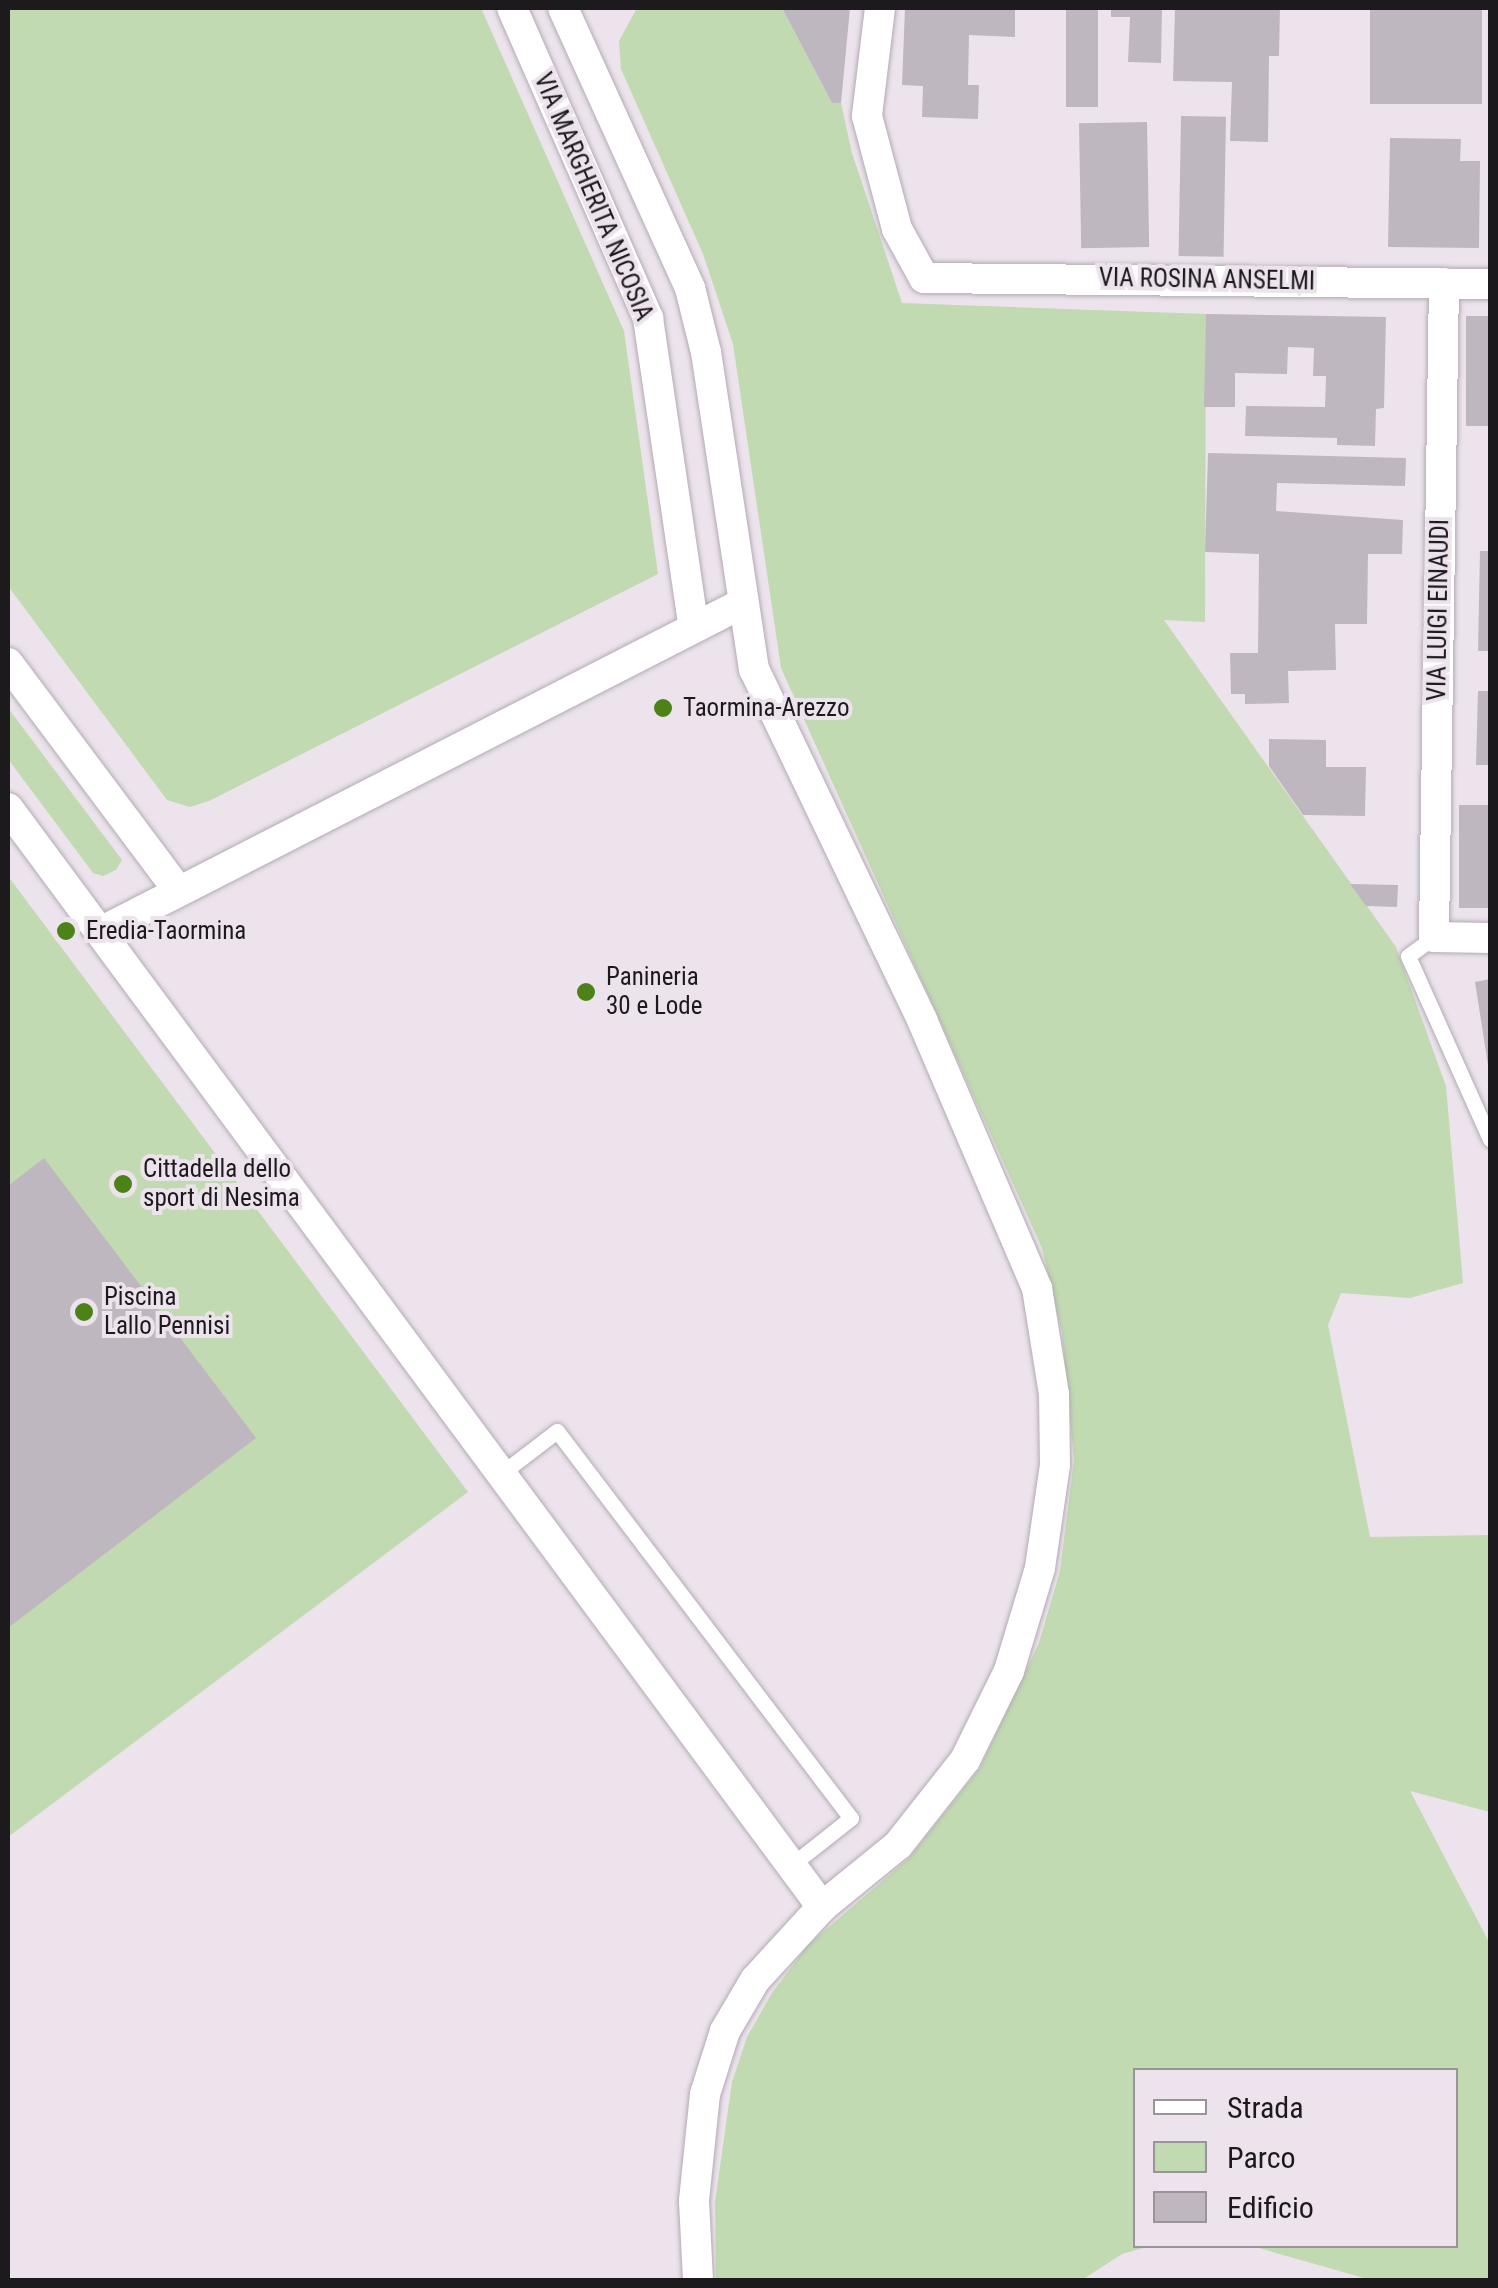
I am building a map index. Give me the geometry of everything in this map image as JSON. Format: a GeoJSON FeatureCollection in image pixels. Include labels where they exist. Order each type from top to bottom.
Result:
{"type":"FeatureCollection","features":[{"type":"Feature","properties":{"kind":"street","name":"VIA MARGHERITA NICOSIA"},"geometry":{"type":"LineString","coordinates":[[512,8],[648,318],[694,628]]}},
{"type":"Feature","properties":{"kind":"street","name":"VIA MARGHERITA NICOSIA"},"geometry":{"type":"LineString","coordinates":[[562,8],[690,288],[706,352],[754,669],[922,1020],[1038,1288],[1054,1394],[1055,1465],[1040,1568],[1009,1671],[965,1760],[898,1845],[822,1906],[755,1980],[720,2047],[704,2094],[694,2200],[698,2280]]}},
{"type":"Feature","properties":{"kind":"street","name":"VIA ROSINA ANSELMI"},"geometry":{"type":"LineString","coordinates":[[880,8],[867,116],[897,229],[924,278],[1490,284]]}},
{"type":"Feature","properties":{"kind":"street","name":"VIA LUIGI EINAUDI"},"geometry":{"type":"LineString","coordinates":[[1434,937],[1444,282]]}},
{"type":"Feature","properties":{"kind":"street"},"geometry":{"type":"LineString","coordinates":[[100,932],[177,889],[743,603]]}},
{"type":"Feature","properties":{"kind":"street"},"geometry":{"type":"LineString","coordinates":[[8,663],[177,889]]}},
{"type":"Feature","properties":{"kind":"street"},"geometry":{"type":"LineString","coordinates":[[8,808],[822,1906]]}},
{"type":"Feature","properties":{"kind":"street"},"geometry":{"type":"LineString","coordinates":[[1434,937],[1490,938]]}},
{"type":"Feature","properties":{"kind":"lane"},"geometry":{"type":"LineString","coordinates":[[1434,937],[1408,956],[1490,1139]]}},
{"type":"Feature","properties":{"kind":"lane"},"geometry":{"type":"LineString","coordinates":[[502,1472],[557,1431],[851,1818],[793,1864]]}},
{"type":"Feature","properties":{"kind":"green space"},"geometry":{"type":"Polygon","coordinates":[[[8,8],[481,8],[624,331],[658,574],[209,801],[190,807],[167,800],[8,586],[8,8]]]}},
{"type":"Feature","properties":{"kind":"green space"},"geometry":{"type":"Polygon","coordinates":[[[637,8],[782,8],[832,103],[841,103],[852,153],[902,303],[1206,314],[1205,622],[1164,620],[1396,947],[1446,1086],[1463,1283],[1410,1298],[1341,1293],[1328,1325],[1370,1537],[1490,1535],[1490,1812],[1410,1791],[1490,1944],[1490,2280],[1371,2280],[1259,2248],[1458,2248],[1458,2068],[1133,2068],[1133,2248],[1143,2248],[1122,2254],[1082,2280],[716,2280],[715,2202],[732,2082],[747,2037],[772,1993],[808,1945],[908,1859],[980,1768],[1039,1643],[1060,1571],[1074,1460],[1062,1333],[1042,1248],[781,668],[733,344],[703,254],[621,69],[619,41],[637,8]]]}},
{"type":"Feature","properties":{"kind":"green space"},"geometry":{"type":"Polygon","coordinates":[[[8,708],[122,860],[116,870],[103,876],[93,873],[8,759],[8,708]]]}},
{"type":"Feature","properties":{"kind":"green space","name":"Cittadella dello sport di Nesima"},"geometry":{"type":"Polygon","coordinates":[[[8,876],[468,1492],[8,1837],[8,876]]]}},
{"type":"Feature","properties":{"kind":"building"},"geometry":{"type":"Polygon","coordinates":[[[782,8],[850,8],[841,103],[832,103],[782,8]]]}},
{"type":"Feature","properties":{"kind":"building"},"geometry":{"type":"Polygon","coordinates":[[[905,8],[1015,8],[1015,37],[969,35],[968,85],[979,85],[978,119],[922,117],[923,86],[902,85],[905,8]]]}},
{"type":"Feature","properties":{"kind":"building"},"geometry":{"type":"Polygon","coordinates":[[[1066,8],[1098,8],[1098,107],[1066,107],[1066,8]]]}},
{"type":"Feature","properties":{"kind":"building"},"geometry":{"type":"Polygon","coordinates":[[[1111,8],[1162,8],[1161,63],[1128,62],[1130,17],[1111,17],[1111,8]]]}},
{"type":"Feature","properties":{"kind":"building"},"geometry":{"type":"Polygon","coordinates":[[[1175,8],[1280,8],[1279,56],[1269,56],[1268,142],[1230,141],[1232,82],[1173,81],[1175,8]]]}},
{"type":"Feature","properties":{"kind":"building"},"geometry":{"type":"Polygon","coordinates":[[[1370,8],[1482,8],[1482,104],[1370,104],[1370,8]]]}},
{"type":"Feature","properties":{"kind":"building"},"geometry":{"type":"Polygon","coordinates":[[[1181,116],[1226,117],[1224,257],[1179,256],[1181,116]]]}},
{"type":"Feature","properties":{"kind":"building"},"geometry":{"type":"Polygon","coordinates":[[[1147,122],[1149,247],[1081,248],[1079,123],[1147,122]]]}},
{"type":"Feature","properties":{"kind":"building"},"geometry":{"type":"Polygon","coordinates":[[[1390,138],[1461,139],[1460,161],[1480,161],[1479,248],[1388,247],[1390,138]]]}},
{"type":"Feature","properties":{"kind":"building"},"geometry":{"type":"Polygon","coordinates":[[[1206,314],[1386,317],[1384,408],[1376,409],[1375,446],[1337,445],[1337,438],[1245,436],[1246,406],[1325,407],[1326,376],[1313,376],[1314,348],[1288,347],[1287,374],[1235,373],[1235,407],[1204,407],[1206,314]]]}},
{"type":"Feature","properties":{"kind":"building"},"geometry":{"type":"Polygon","coordinates":[[[1466,316],[1490,316],[1490,426],[1466,426],[1466,316]]]}},
{"type":"Feature","properties":{"kind":"building"},"geometry":{"type":"Polygon","coordinates":[[[1208,453],[1406,458],[1405,486],[1277,483],[1276,511],[1403,520],[1402,554],[1368,554],[1367,624],[1335,624],[1336,670],[1288,671],[1289,703],[1245,704],[1245,694],[1231,694],[1230,653],[1258,653],[1259,554],[1205,552],[1208,453]]]}},
{"type":"Feature","properties":{"kind":"building"},"geometry":{"type":"Polygon","coordinates":[[[1480,551],[1490,551],[1490,651],[1478,651],[1480,551]]]}},
{"type":"Feature","properties":{"kind":"building"},"geometry":{"type":"Polygon","coordinates":[[[1478,691],[1490,691],[1490,765],[1476,765],[1478,691]]]}},
{"type":"Feature","properties":{"kind":"building"},"geometry":{"type":"Polygon","coordinates":[[[1269,739],[1326,740],[1326,767],[1366,767],[1365,816],[1303,815],[1269,766],[1269,739]]]}},
{"type":"Feature","properties":{"kind":"building"},"geometry":{"type":"Polygon","coordinates":[[[1459,805],[1490,805],[1490,908],[1459,908],[1459,805]]]}},
{"type":"Feature","properties":{"kind":"building"},"geometry":{"type":"Polygon","coordinates":[[[1350,884],[1398,885],[1397,907],[1366,906],[1350,884]]]}},
{"type":"Feature","properties":{"kind":"building"},"geometry":{"type":"Polygon","coordinates":[[[1490,979],[1490,1065],[1488,1065],[1475,982],[1490,979]]]}},
{"type":"Feature","properties":{"kind":"building","name":"Piscina Lallo Pennisi"},"geometry":{"type":"Polygon","coordinates":[[[44,1158],[256,1438],[8,1628],[8,1186],[44,1158]]]}},
{"type":"Feature","properties":{"kind":"place","name":"Taormina-Arezzo"},"geometry":{"type":"Point","coordinates":[663,708]}},
{"type":"Feature","properties":{"kind":"place","name":"Eredia-Taormina"},"geometry":{"type":"Point","coordinates":[66,931]}},
{"type":"Feature","properties":{"kind":"place","name":"Panineria 30 e Lode"},"geometry":{"type":"Point","coordinates":[586,992]}},
{"type":"Feature","properties":{"kind":"place","name":"Cittadella dello sport di Nesima"},"geometry":{"type":"Point","coordinates":[123,1184]}},
{"type":"Feature","properties":{"kind":"place","name":"Piscina Lallo Pennisi"},"geometry":{"type":"Point","coordinates":[84,1312]}}]}
